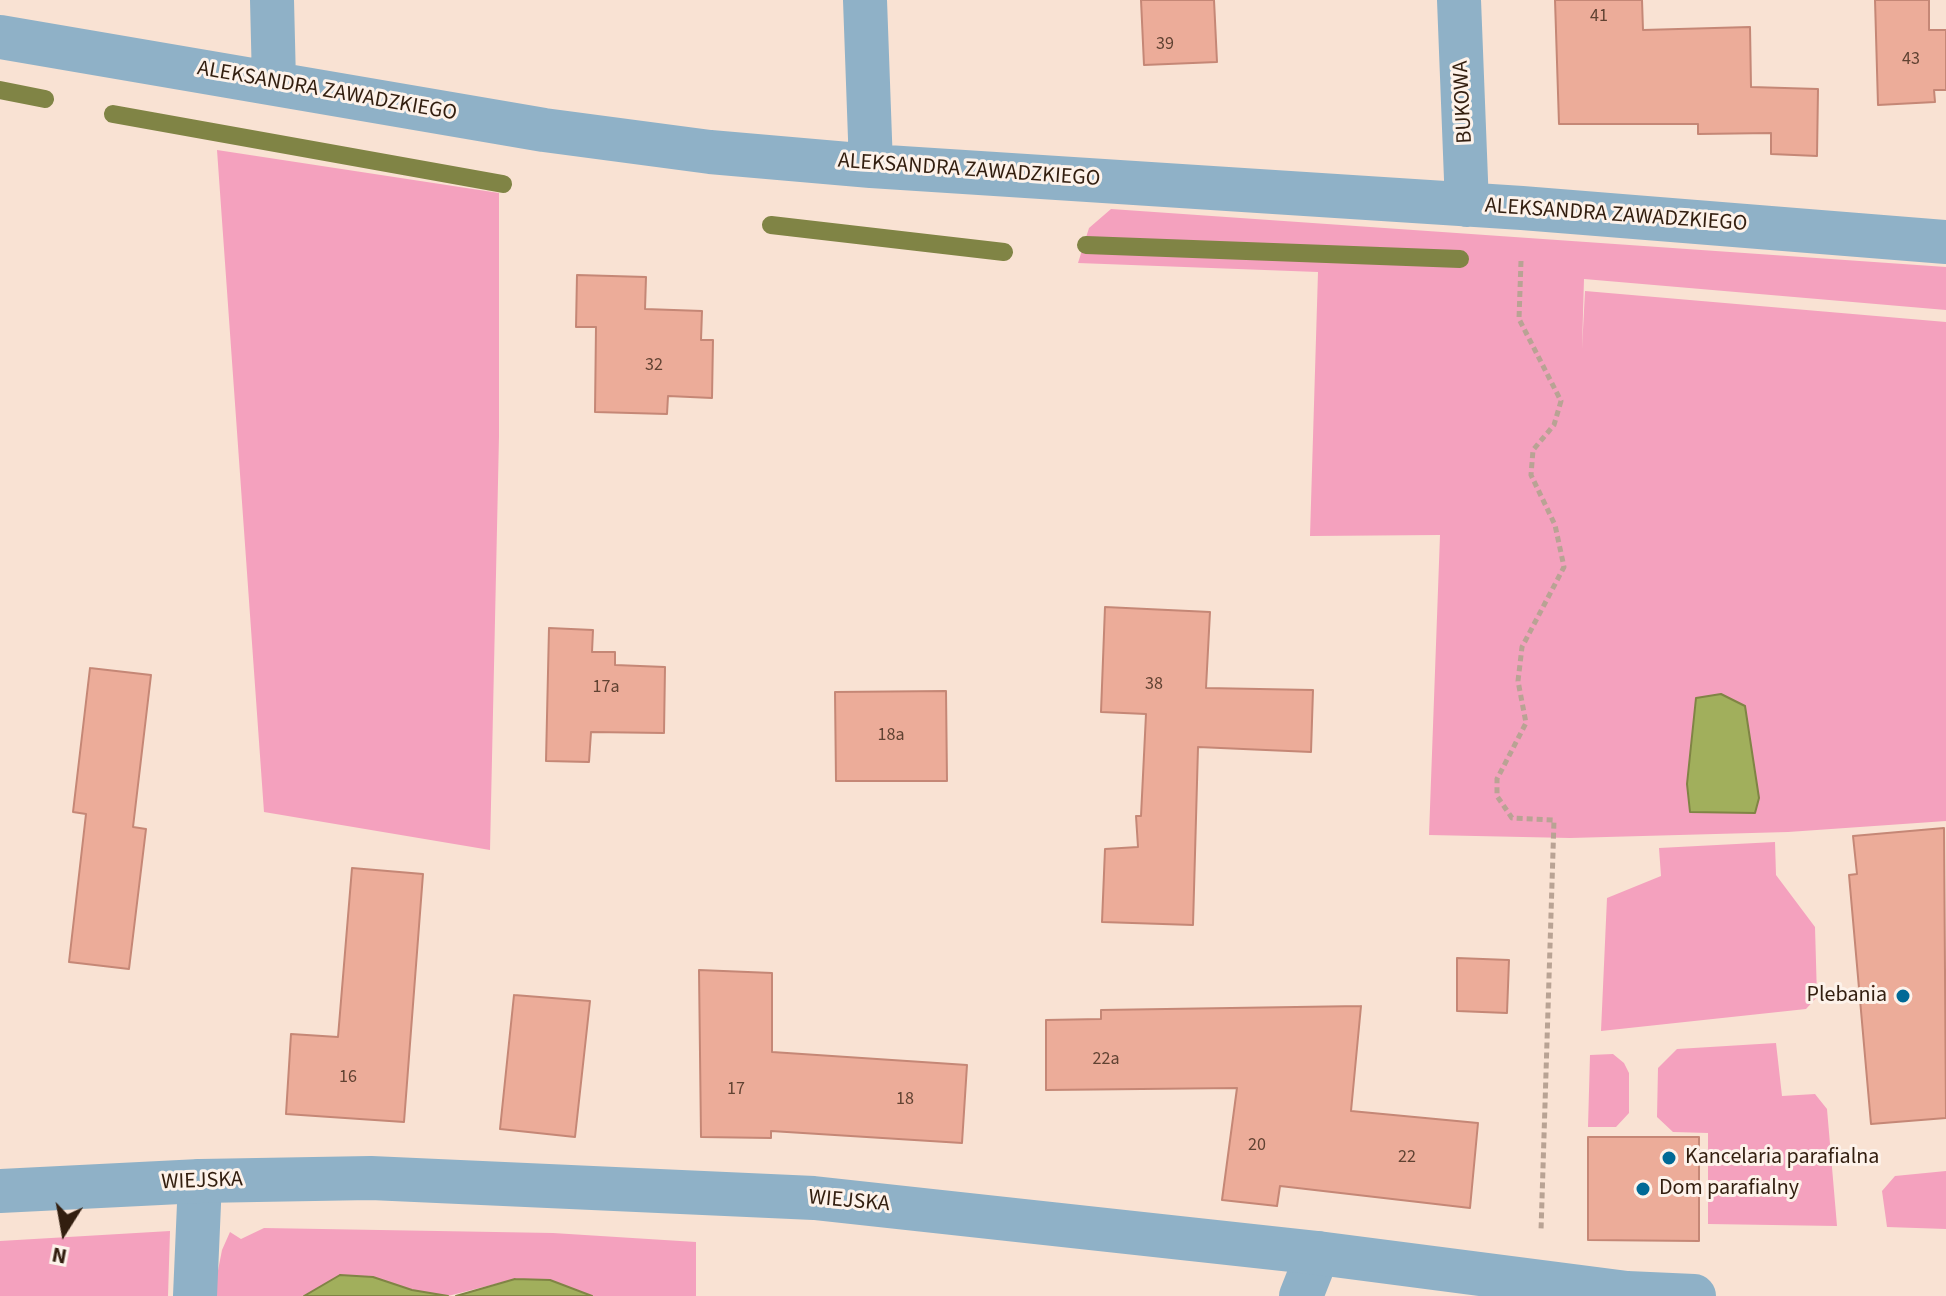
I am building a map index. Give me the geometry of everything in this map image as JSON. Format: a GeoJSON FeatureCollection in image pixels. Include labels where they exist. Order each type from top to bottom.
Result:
{"type":"FeatureCollection","features":[{"type":"Feature","properties":{"kind":"street"},"geometry":{"type":"LineString","coordinates":[[272,0],[274,82]]}},
{"type":"Feature","properties":{"kind":"street"},"geometry":{"type":"LineString","coordinates":[[865,0],[871,166]]}},
{"type":"Feature","properties":{"kind":"street","name":"BUKOWA"},"geometry":{"type":"LineString","coordinates":[[1459,0],[1467,205]]}},
{"type":"Feature","properties":{"kind":"street","name":"ALEKSANDRA ZAWADZKIEGO"},"geometry":{"type":"LineString","coordinates":[[0,37],[544,130],[710,152],[871,166],[1522,208],[1946,242]]}},
{"type":"Feature","properties":{"kind":"street","name":"WIEJSKA"},"geometry":{"type":"LineString","coordinates":[[0,1191],[200,1181],[371,1178],[814,1198],[1318,1253],[1627,1293],[1694,1296]]}},
{"type":"Feature","properties":{"kind":"street"},"geometry":{"type":"LineString","coordinates":[[195,1296],[200,1181]]}},
{"type":"Feature","properties":{"kind":"street"},"geometry":{"type":"LineString","coordinates":[[1301,1296],[1318,1253]]}},
{"type":"Feature","properties":{"kind":"path"},"geometry":{"type":"LineString","coordinates":[[1522,208],[1519,319],[1561,401],[1554,425],[1533,450],[1531,475],[1555,525],[1564,567],[1522,647],[1518,681],[1526,723],[1497,779],[1497,796],[1512,818],[1554,820],[1541,1245]]}},
{"type":"Feature","properties":{"kind":"shaded area"},"geometry":{"type":"Polygon","coordinates":[[[217,150],[499,193],[499,436],[490,850],[264,812],[217,150]]]}},
{"type":"Feature","properties":{"kind":"shaded area"},"geometry":{"type":"Polygon","coordinates":[[[1111,209],[1946,267],[1946,310],[1584,279],[1582,349],[1585,291],[1946,322],[1946,821],[1788,832],[1570,838],[1429,835],[1440,535],[1310,536],[1318,272],[1078,263],[1089,228],[1111,209]]]}},
{"type":"Feature","properties":{"kind":"shaded area"},"geometry":{"type":"Polygon","coordinates":[[[1721,694],[1745,706],[1759,798],[1755,813],[1690,812],[1687,784],[1696,698],[1721,694]]]}},
{"type":"Feature","properties":{"kind":"shaded area"},"geometry":{"type":"Polygon","coordinates":[[[1775,842],[1776,875],[1815,927],[1817,997],[1806,1009],[1601,1031],[1607,898],[1661,876],[1659,848],[1775,842]]]}},
{"type":"Feature","properties":{"kind":"shaded area"},"geometry":{"type":"Polygon","coordinates":[[[1776,1043],[1782,1096],[1815,1094],[1827,1109],[1837,1226],[1708,1224],[1708,1133],[1673,1132],[1657,1117],[1658,1068],[1677,1049],[1776,1043]]]}},
{"type":"Feature","properties":{"kind":"shaded area"},"geometry":{"type":"Polygon","coordinates":[[[1613,1054],[1624,1063],[1629,1073],[1629,1113],[1616,1127],[1588,1127],[1590,1055],[1613,1054]]]}},
{"type":"Feature","properties":{"kind":"shaded area"},"geometry":{"type":"Polygon","coordinates":[[[1946,1171],[1946,1229],[1887,1227],[1882,1191],[1895,1176],[1946,1171]]]}},
{"type":"Feature","properties":{"kind":"shaded area"},"geometry":{"type":"Polygon","coordinates":[[[264,1228],[553,1233],[696,1242],[696,1296],[592,1296],[550,1280],[515,1279],[448,1296],[412,1290],[373,1277],[340,1275],[304,1296],[213,1296],[222,1250],[230,1232],[241,1239],[264,1228]]]}},
{"type":"Feature","properties":{"kind":"shaded area"},"geometry":{"type":"Polygon","coordinates":[[[170,1231],[168,1296],[0,1296],[0,1241],[170,1231]]]}},
{"type":"Feature","properties":{"kind":"shaded area"},"geometry":{"type":"Polygon","coordinates":[[[340,1275],[373,1277],[412,1290],[448,1296],[304,1296],[340,1275]]]}},
{"type":"Feature","properties":{"kind":"shaded area"},"geometry":{"type":"Polygon","coordinates":[[[515,1279],[550,1280],[592,1296],[456,1296],[515,1279]]]}},
{"type":"Feature","properties":{"kind":"building"},"geometry":{"type":"Polygon","coordinates":[[[1141,0],[1214,0],[1217,62],[1144,65],[1141,0]]]}},
{"type":"Feature","properties":{"kind":"building"},"geometry":{"type":"Polygon","coordinates":[[[1555,0],[1642,0],[1643,30],[1750,27],[1751,87],[1818,89],[1817,156],[1771,154],[1771,133],[1698,134],[1698,124],[1559,124],[1555,0]]]}},
{"type":"Feature","properties":{"kind":"building"},"geometry":{"type":"Polygon","coordinates":[[[1875,0],[1929,0],[1929,30],[1946,30],[1946,90],[1934,90],[1935,102],[1878,105],[1875,0]]]}},
{"type":"Feature","properties":{"kind":"building"},"geometry":{"type":"Polygon","coordinates":[[[577,275],[646,277],[645,309],[702,311],[701,340],[713,340],[712,398],[668,396],[667,414],[595,412],[596,327],[576,327],[577,275]]]}},
{"type":"Feature","properties":{"kind":"building"},"geometry":{"type":"Polygon","coordinates":[[[1105,607],[1210,612],[1206,688],[1313,690],[1311,752],[1198,747],[1193,925],[1102,922],[1105,849],[1138,847],[1136,816],[1141,816],[1146,714],[1101,712],[1105,607]]]}},
{"type":"Feature","properties":{"kind":"building"},"geometry":{"type":"Polygon","coordinates":[[[549,628],[593,630],[592,652],[615,652],[615,665],[665,667],[664,733],[591,732],[589,762],[546,761],[549,628]]]}},
{"type":"Feature","properties":{"kind":"building"},"geometry":{"type":"Polygon","coordinates":[[[90,668],[151,675],[133,827],[146,829],[129,969],[69,962],[86,814],[73,812],[90,668]]]}},
{"type":"Feature","properties":{"kind":"building"},"geometry":{"type":"Polygon","coordinates":[[[946,691],[947,781],[836,781],[835,692],[946,691]]]}},
{"type":"Feature","properties":{"kind":"building","name":"Plebania"},"geometry":{"type":"Polygon","coordinates":[[[1944,828],[1946,1118],[1871,1124],[1849,875],[1857,874],[1853,836],[1944,828]]]}},
{"type":"Feature","properties":{"kind":"building"},"geometry":{"type":"Polygon","coordinates":[[[352,868],[423,874],[404,1122],[286,1114],[291,1034],[338,1037],[352,868]]]}},
{"type":"Feature","properties":{"kind":"building"},"geometry":{"type":"Polygon","coordinates":[[[1457,958],[1509,960],[1507,1013],[1457,1011],[1457,958]]]}},
{"type":"Feature","properties":{"kind":"building"},"geometry":{"type":"Polygon","coordinates":[[[699,970],[772,973],[772,1052],[967,1065],[962,1143],[771,1131],[771,1138],[701,1137],[699,970]]]}},
{"type":"Feature","properties":{"kind":"building"},"geometry":{"type":"Polygon","coordinates":[[[514,995],[590,1001],[575,1137],[500,1129],[514,995]]]}},
{"type":"Feature","properties":{"kind":"building"},"geometry":{"type":"Polygon","coordinates":[[[1361,1006],[1351,1111],[1478,1123],[1470,1208],[1280,1186],[1277,1206],[1222,1200],[1237,1088],[1046,1090],[1046,1020],[1101,1019],[1101,1010],[1361,1006]]]}},
{"type":"Feature","properties":{"kind":"building","name":"Dom parafialny"},"geometry":{"type":"Polygon","coordinates":[[[1588,1137],[1699,1137],[1699,1241],[1588,1240],[1588,1137]]]}},
{"type":"Feature","properties":{"kind":"waterway"},"geometry":{"type":"LineString","coordinates":[[0,90],[45,99]]}},
{"type":"Feature","properties":{"kind":"waterway"},"geometry":{"type":"LineString","coordinates":[[113,114],[503,184]]}},
{"type":"Feature","properties":{"kind":"waterway"},"geometry":{"type":"LineString","coordinates":[[771,225],[1004,252]]}},
{"type":"Feature","properties":{"kind":"waterway"},"geometry":{"type":"LineString","coordinates":[[1086,245],[1460,259]]}},
{"type":"Feature","properties":{"kind":"place","name":"Plebania"},"geometry":{"type":"Point","coordinates":[1903,996]}},
{"type":"Feature","properties":{"kind":"place","name":"Kancelaria parafialna"},"geometry":{"type":"Point","coordinates":[1669,1158]}},
{"type":"Feature","properties":{"kind":"place","name":"Dom parafialny"},"geometry":{"type":"Point","coordinates":[1643,1189]}}]}
